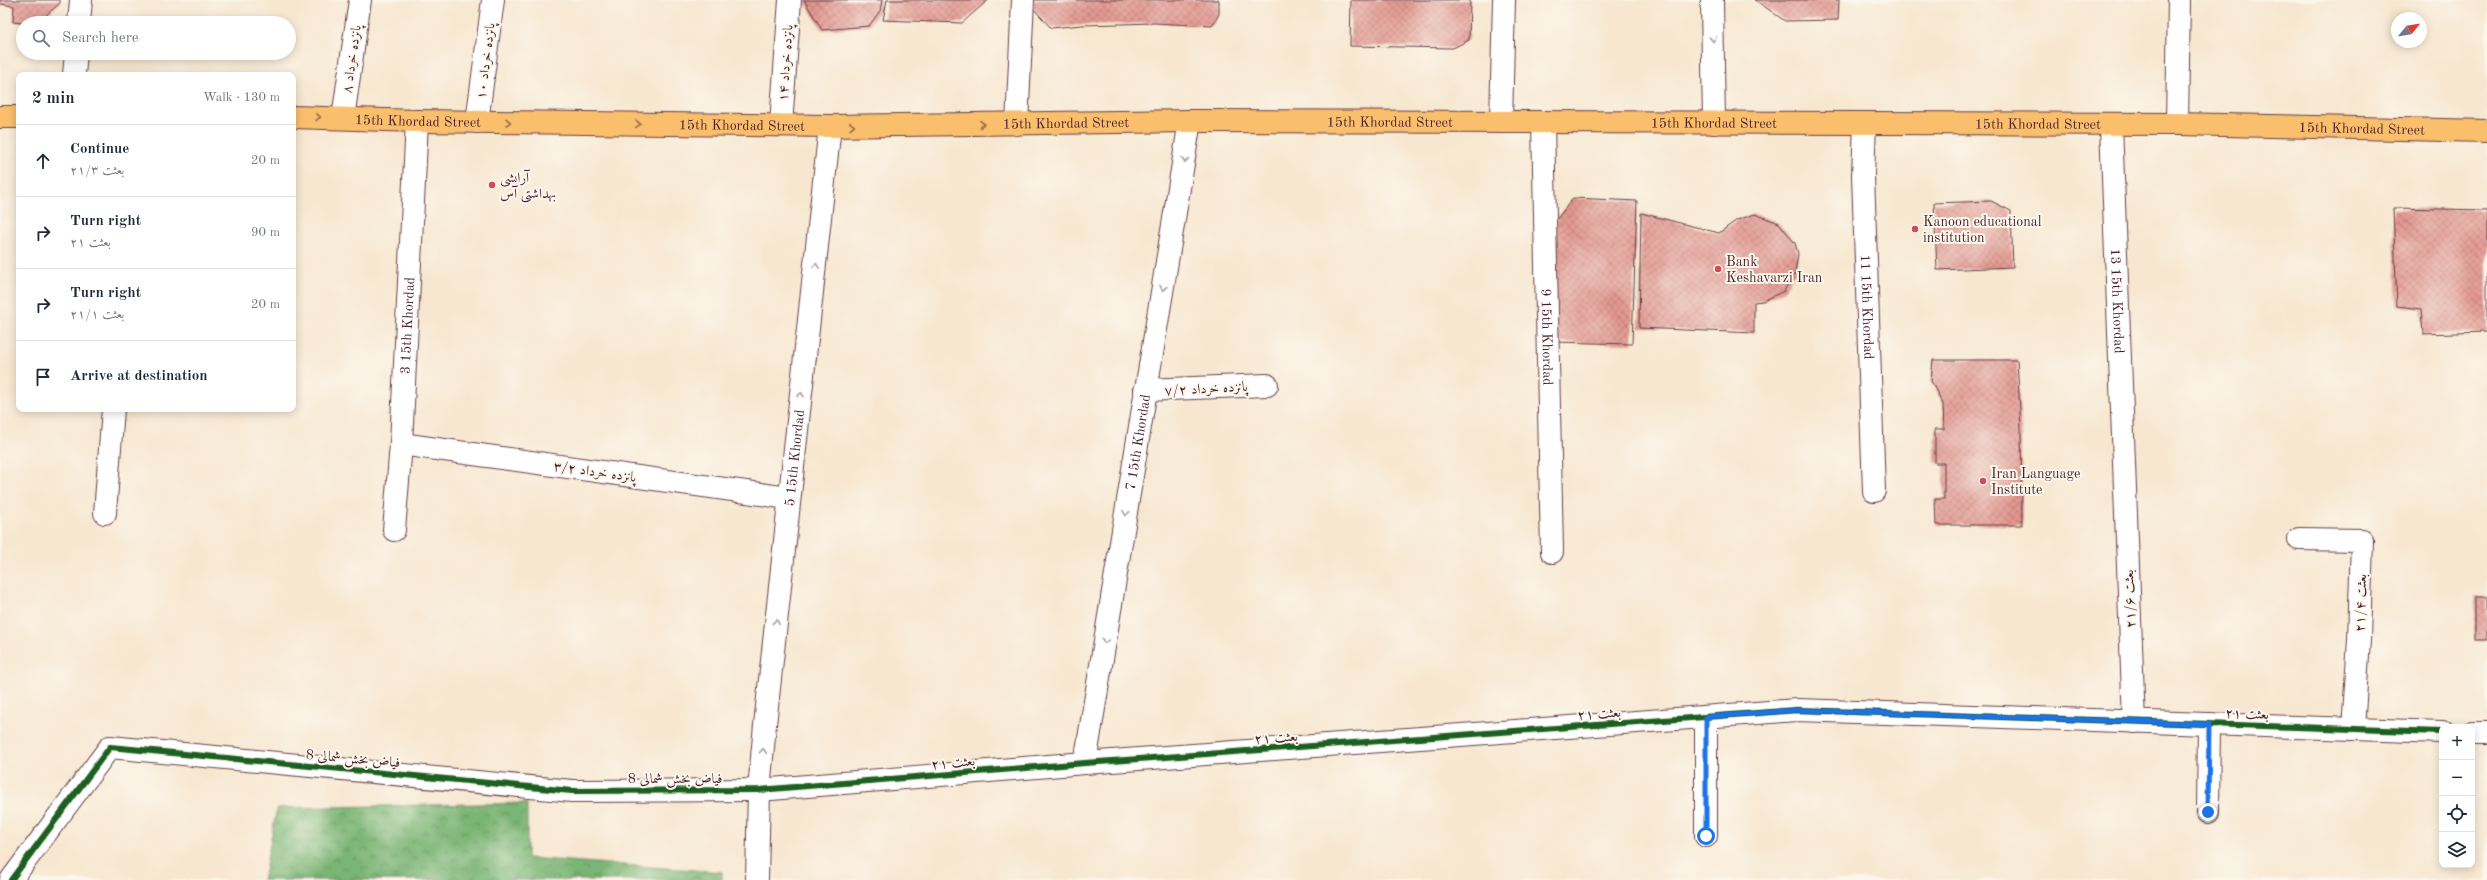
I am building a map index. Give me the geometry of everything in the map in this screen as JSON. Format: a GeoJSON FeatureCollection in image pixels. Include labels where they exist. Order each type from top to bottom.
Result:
{"type":"FeatureCollection","features":[{"type":"Feature","properties":{"kind":"main road"},"geometry":{"type":"LineString","coordinates":[[0,117],[16,117]]}},
{"type":"Feature","properties":{"kind":"main road","name":"15th Khordad Street"},"geometry":{"type":"LineString","coordinates":[[296,117],[417,121],[830,126],[1190,121],[1543,122],[2110,125],[2177,124],[2487,131]]}},
{"type":"Feature","properties":{"kind":"street"},"geometry":{"type":"LineString","coordinates":[[80,16],[81,0]]}},
{"type":"Feature","properties":{"kind":"street","name":"پانزده خرداد ۸"},"geometry":{"type":"LineString","coordinates":[[343,118],[360,0]]}},
{"type":"Feature","properties":{"kind":"street","name":"پانزده خرداد ۱۰"},"geometry":{"type":"LineString","coordinates":[[477,122],[493,0]]}},
{"type":"Feature","properties":{"kind":"street","name":"پانزده خرداد ۱۴"},"geometry":{"type":"LineString","coordinates":[[781,125],[790,0]]}},
{"type":"Feature","properties":{"kind":"street"},"geometry":{"type":"LineString","coordinates":[[1017,124],[1023,0]]}},
{"type":"Feature","properties":{"kind":"street"},"geometry":{"type":"LineString","coordinates":[[1501,122],[1504,0]]}},
{"type":"Feature","properties":{"kind":"street"},"geometry":{"type":"LineString","coordinates":[[1712,0],[1714,123]]}},
{"type":"Feature","properties":{"kind":"street"},"geometry":{"type":"LineString","coordinates":[[2177,124],[2179,0]]}},
{"type":"Feature","properties":{"kind":"street"},"geometry":{"type":"LineString","coordinates":[[74,72],[75,60]]}},
{"type":"Feature","properties":{"kind":"street","name":"3 15th Khordad"},"geometry":{"type":"LineString","coordinates":[[394,530],[401,444],[417,121]]}},
{"type":"Feature","properties":{"kind":"street","name":"7 15th Khordad"},"geometry":{"type":"LineString","coordinates":[[1085,763],[1190,121]]}},
{"type":"Feature","properties":{"kind":"street","name":"9 15th Khordad"},"geometry":{"type":"LineString","coordinates":[[1543,122],[1552,552]]}},
{"type":"Feature","properties":{"kind":"street","name":"11 15th Khordad"},"geometry":{"type":"LineString","coordinates":[[1865,124],[1863,175],[1874,491]]}},
{"type":"Feature","properties":{"kind":"street","name":"13 15th Khordad"},"geometry":{"type":"LineString","coordinates":[[2110,125],[2124,477]]}},
{"type":"Feature","properties":{"kind":"street","name":"5 15th Khordad"},"geometry":{"type":"LineString","coordinates":[[757,880],[759,790],[789,498],[830,126]]}},
{"type":"Feature","properties":{"kind":"street","name":"پانزده خرداد ۷/۲"},"geometry":{"type":"LineString","coordinates":[[1146,390],[1267,385]]}},
{"type":"Feature","properties":{"kind":"street"},"geometry":{"type":"LineString","coordinates":[[105,513],[113,412]]}},
{"type":"Feature","properties":{"kind":"street","name":"پانزده خرداد ۳/۲"},"geometry":{"type":"LineString","coordinates":[[401,444],[789,498]]}},
{"type":"Feature","properties":{"kind":"street","name":"بعثت ۲۱/۶"},"geometry":{"type":"LineString","coordinates":[[2124,477],[2134,722]]}},
{"type":"Feature","properties":{"kind":"street","name":"بعثت ۲۱/۴"},"geometry":{"type":"LineString","coordinates":[[2299,539],[2362,540],[2359,640],[2352,729]]}},
{"type":"Feature","properties":{"kind":"street","name":"بعثت ۲۱"},"geometry":{"type":"LineString","coordinates":[[759,790],[1085,763],[1797,710],[2439,732]]}},
{"type":"Feature","properties":{"kind":"street"},"geometry":{"type":"LineString","coordinates":[[1706,717],[1706,836]]}},
{"type":"Feature","properties":{"kind":"street"},"geometry":{"type":"LineString","coordinates":[[2208,812],[2209,724]]}},
{"type":"Feature","properties":{"kind":"street"},"geometry":{"type":"LineString","coordinates":[[2475,733],[2487,733]]}},
{"type":"Feature","properties":{"kind":"street","name":"فیاض بخش شمالی 8"},"geometry":{"type":"LineString","coordinates":[[12,880],[110,747],[572,790],[759,790]]}},
{"type":"Feature","properties":{"kind":"green space"},"geometry":{"type":"Polygon","coordinates":[[[527,803],[527,858],[722,872],[722,880],[263,880],[277,808],[527,803]]]}},
{"type":"Feature","properties":{"kind":"building"},"geometry":{"type":"Polygon","coordinates":[[[0,0],[60,0],[60,3],[45,16],[16,16],[16,22],[13,22],[14,6],[0,4],[0,0]]]}},
{"type":"Feature","properties":{"kind":"building"},"geometry":{"type":"Polygon","coordinates":[[[804,0],[882,0],[880,11],[869,26],[822,30],[804,0]]]}},
{"type":"Feature","properties":{"kind":"building"},"geometry":{"type":"Polygon","coordinates":[[[887,0],[988,0],[962,23],[883,20],[887,0]]]}},
{"type":"Feature","properties":{"kind":"building"},"geometry":{"type":"Polygon","coordinates":[[[1033,0],[1219,0],[1219,14],[1212,26],[1155,23],[1082,25],[1051,28],[1033,8],[1033,0]]]}},
{"type":"Feature","properties":{"kind":"building"},"geometry":{"type":"Polygon","coordinates":[[[1351,0],[1470,0],[1469,40],[1453,48],[1350,46],[1351,0]]]}},
{"type":"Feature","properties":{"kind":"building"},"geometry":{"type":"Polygon","coordinates":[[[1755,0],[1839,0],[1838,20],[1785,21],[1755,0]]]}},
{"type":"Feature","properties":{"kind":"building"},"geometry":{"type":"Polygon","coordinates":[[[1573,198],[1637,201],[1632,344],[1553,342],[1550,228],[1573,198]]]}},
{"type":"Feature","properties":{"kind":"building"},"geometry":{"type":"Polygon","coordinates":[[[1991,201],[2011,211],[2013,267],[1937,270],[1934,203],[1991,201]]]}},
{"type":"Feature","properties":{"kind":"building"},"geometry":{"type":"Polygon","coordinates":[[[2393,208],[2487,210],[2487,332],[2423,334],[2421,309],[2397,306],[2393,208]]]}},
{"type":"Feature","properties":{"kind":"building","name":"Bank Keshavarzi Iran"},"geometry":{"type":"Polygon","coordinates":[[[1641,213],[1719,233],[1737,220],[1755,214],[1779,223],[1795,243],[1798,254],[1795,273],[1784,291],[1763,301],[1754,302],[1754,333],[1639,328],[1641,213]]]}},
{"type":"Feature","properties":{"kind":"building"},"geometry":{"type":"Polygon","coordinates":[[[1933,360],[2017,360],[2021,428],[2022,525],[1936,525],[1935,499],[1944,499],[1944,463],[1935,463],[1935,429],[1944,429],[1943,404],[1931,381],[1933,360]]]}},
{"type":"Feature","properties":{"kind":"building"},"geometry":{"type":"Polygon","coordinates":[[[2475,597],[2487,597],[2487,640],[2475,640],[2475,597]]]}},
{"type":"Feature","properties":{"kind":"cycle path"},"geometry":{"type":"LineString","coordinates":[[11,880],[110,747],[572,791],[759,790],[1085,763],[1797,710],[2439,732]]}},
{"type":"Feature","properties":{"kind":"place","name":"آرایشی بهداشتی آس"},"geometry":{"type":"Point","coordinates":[492,185]}},
{"type":"Feature","properties":{"kind":"place","name":"Kanoon educational institution"},"geometry":{"type":"Point","coordinates":[1915,229]}},
{"type":"Feature","properties":{"kind":"place","name":"Bank Keshavarzi Iran"},"geometry":{"type":"Point","coordinates":[1718,269]}},
{"type":"Feature","properties":{"kind":"place","name":"Iran Language Institute"},"geometry":{"type":"Point","coordinates":[1983,481]}},
{"type":"Feature","properties":{"kind":"route"},"geometry":{"type":"LineString","coordinates":[[1706,836],[1706,717],[1797,710],[2209,724],[2208,812]]}}]}
